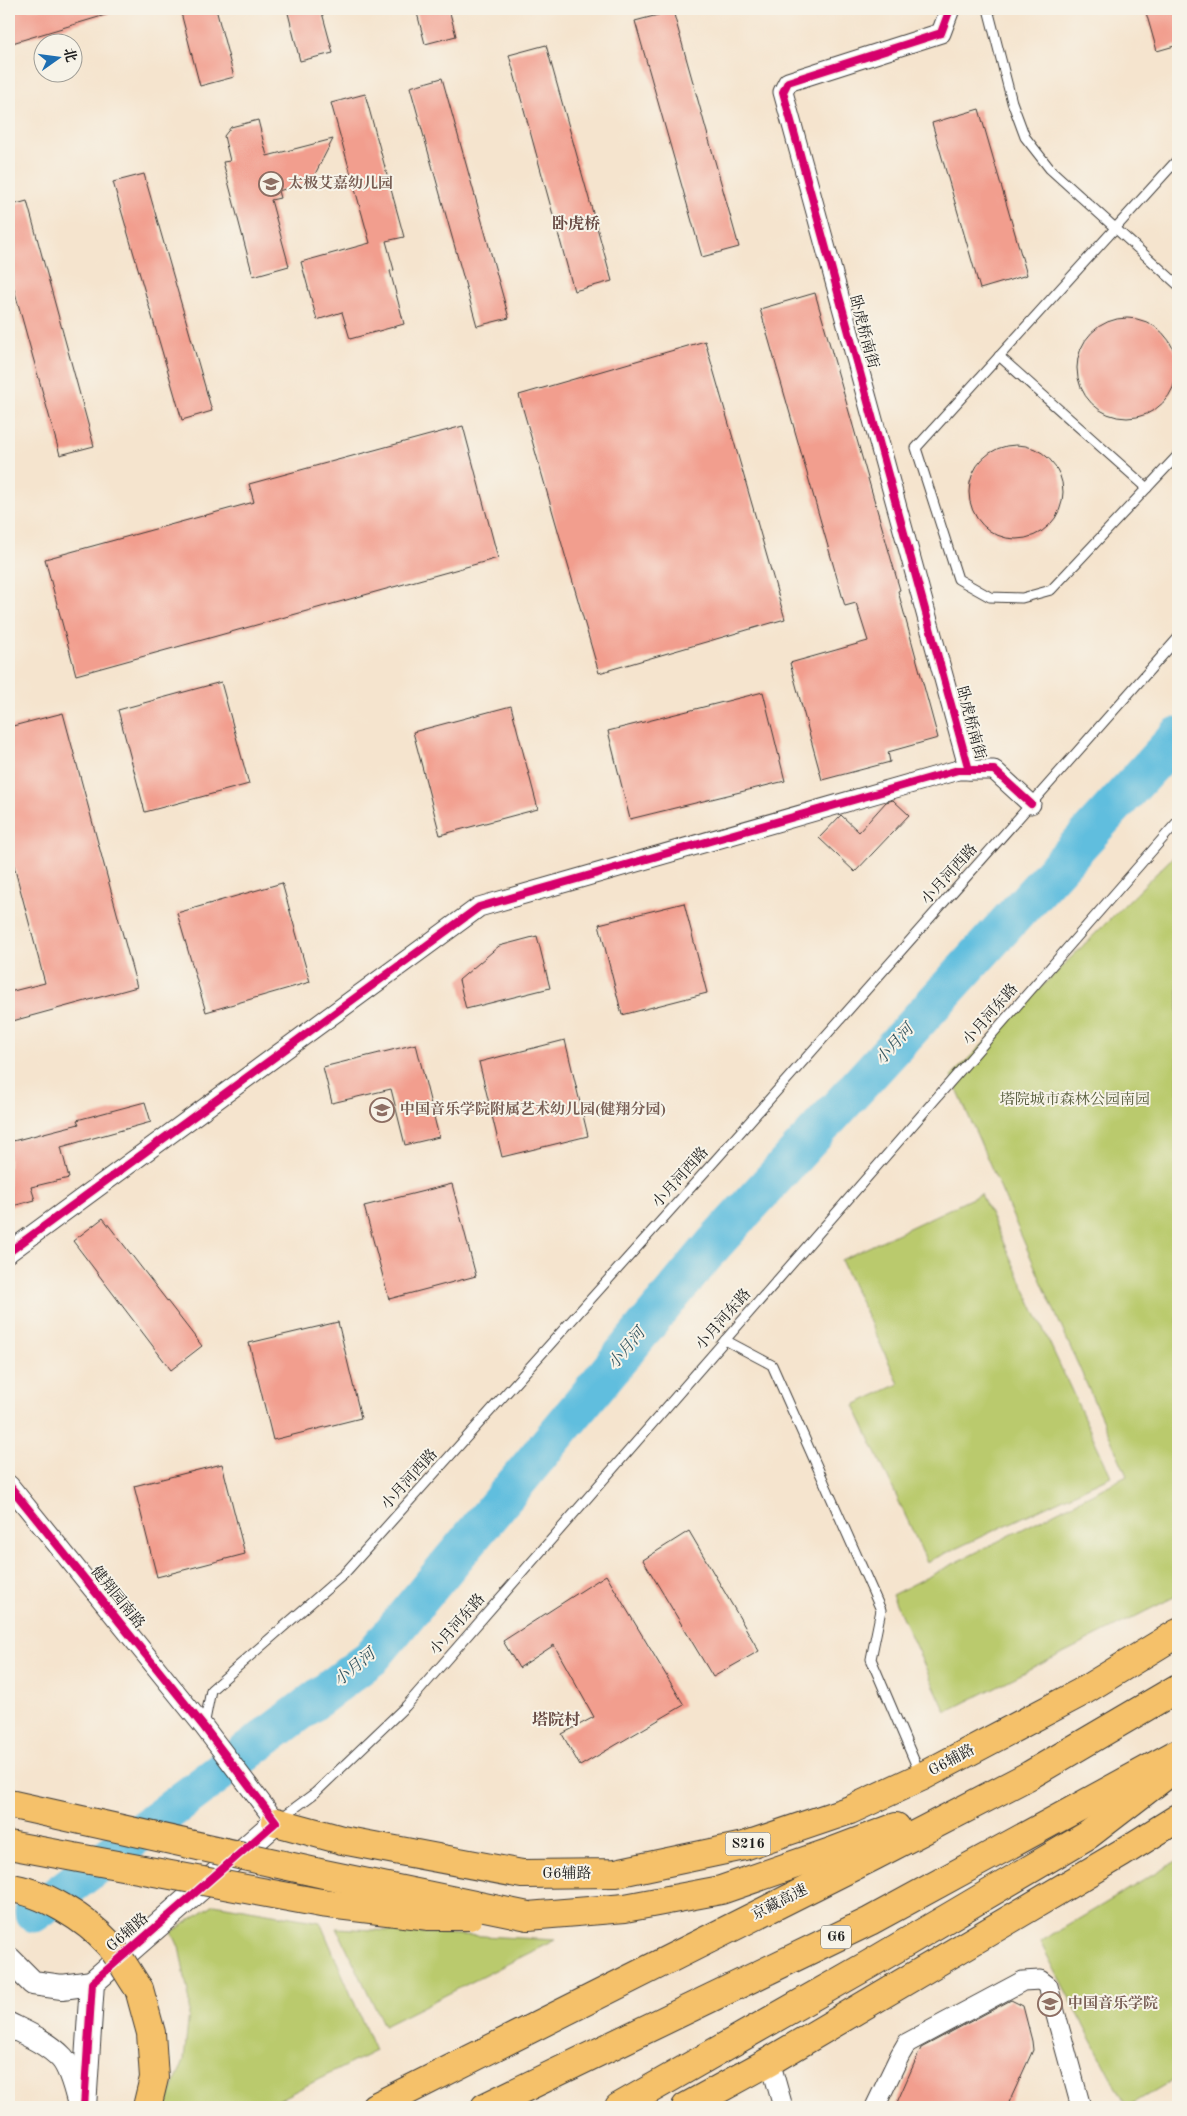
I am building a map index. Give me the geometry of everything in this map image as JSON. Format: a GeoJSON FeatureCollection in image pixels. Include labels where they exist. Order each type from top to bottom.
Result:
{"type":"FeatureCollection","features":[{"type":"Feature","properties":{"kind":"main road","name":"G6辅路"},"geometry":{"type":"LineString","coordinates":[[276,1822],[342,1840],[522,1874],[616,1873],[744,1846],[850,1810],[921,1777],[1080,1693],[1178,1633]]}},
{"type":"Feature","properties":{"kind":"main road"},"geometry":{"type":"LineString","coordinates":[[1153,1704],[1178,1684]]}},
{"type":"Feature","properties":{"kind":"main road","name":"京藏高速"},"geometry":{"type":"LineString","coordinates":[[375,2107],[874,1856],[1030,1775],[1178,1688]]}},
{"type":"Feature","properties":{"kind":"main road","name":"G6"},"geometry":{"type":"LineString","coordinates":[[485,2107],[870,1921],[1178,1753]]}},
{"type":"Feature","properties":{"kind":"main road"},"geometry":{"type":"LineString","coordinates":[[619,2107],[868,1965],[1088,1835],[1178,1765]]}},
{"type":"Feature","properties":{"kind":"main road"},"geometry":{"type":"LineString","coordinates":[[9,1845],[321,1903],[429,1916],[528,1916],[625,1908],[721,1890],[828,1854],[1030,1775]]}},
{"type":"Feature","properties":{"kind":"main road"},"geometry":{"type":"LineString","coordinates":[[9,1804],[324,1874],[528,1916]]}},
{"type":"Feature","properties":{"kind":"main road"},"geometry":{"type":"LineString","coordinates":[[686,2107],[770,2061],[1114,1858],[1178,1818]]}},
{"type":"Feature","properties":{"kind":"main road"},"geometry":{"type":"LineString","coordinates":[[9,1888],[26,1890],[74,1914],[109,1944],[139,1989],[151,2033],[154,2078],[148,2107]]}},
{"type":"Feature","properties":{"kind":"street","name":"卧虎桥南街"},"geometry":{"type":"LineString","coordinates":[[950,9],[941,34],[788,82],[783,92],[969,770]]}},
{"type":"Feature","properties":{"kind":"street"},"geometry":{"type":"LineString","coordinates":[[9,1252],[479,907],[949,773],[969,770],[994,770],[1031,804]]}},
{"type":"Feature","properties":{"kind":"street","name":"健翔园南路"},"geometry":{"type":"LineString","coordinates":[[9,1485],[204,1728],[276,1822]]}},
{"type":"Feature","properties":{"kind":"street","name":"G6辅路"},"geometry":{"type":"LineString","coordinates":[[92,1983],[276,1822]]}},
{"type":"Feature","properties":{"kind":"street"},"geometry":{"type":"LineString","coordinates":[[9,1959],[33,1983],[62,1987],[92,1983],[84,2107]]}},
{"type":"Feature","properties":{"kind":"street"},"geometry":{"type":"LineString","coordinates":[[875,2107],[907,2043],[1024,1981],[1040,1980],[1048,1986],[1080,2107]]}},
{"type":"Feature","properties":{"kind":"street"},"geometry":{"type":"LineString","coordinates":[[9,2025],[42,2042],[62,2058],[72,2079],[80,2107]]}},
{"type":"Feature","properties":{"kind":"street"},"geometry":{"type":"LineString","coordinates":[[770,2061],[783,2107]]}},
{"type":"Feature","properties":{"kind":"lane"},"geometry":{"type":"LineString","coordinates":[[988,9],[1012,102],[1025,137],[1050,169],[1178,285]]}},
{"type":"Feature","properties":{"kind":"lane"},"geometry":{"type":"LineString","coordinates":[[1178,159],[916,448],[958,579],[990,596],[1022,598],[1051,590],[1178,455]]}},
{"type":"Feature","properties":{"kind":"lane"},"geometry":{"type":"LineString","coordinates":[[999,356],[1147,488]]}},
{"type":"Feature","properties":{"kind":"lane","name":"小月河西路"},"geometry":{"type":"LineString","coordinates":[[204,1728],[211,1690],[344,1574],[720,1155],[1178,638]]}},
{"type":"Feature","properties":{"kind":"lane","name":"小月河东路"},"geometry":{"type":"LineString","coordinates":[[276,1822],[315,1793],[406,1706],[1178,821]]}},
{"type":"Feature","properties":{"kind":"lane"},"geometry":{"type":"LineString","coordinates":[[725,1340],[772,1365],[881,1610],[871,1659],[921,1777]]}},
{"type":"Feature","properties":{"kind":"green space","name":"塔院城市森林公园南园"},"geometry":{"type":"Polygon","coordinates":[[[1178,852],[1178,1595],[946,1712],[892,1595],[1127,1476],[951,1076],[1178,852]]]}},
{"type":"Feature","properties":{"kind":"green space"},"geometry":{"type":"Polygon","coordinates":[[[981,1194],[1111,1476],[927,1562],[854,1405],[899,1384],[841,1260],[981,1194]]]}},
{"type":"Feature","properties":{"kind":"green space"},"geometry":{"type":"Polygon","coordinates":[[[1178,1860],[1178,2077],[1127,2107],[1040,1942],[1178,1860]]]}},
{"type":"Feature","properties":{"kind":"green space"},"geometry":{"type":"Polygon","coordinates":[[[214,1904],[320,1922],[375,2051],[264,2107],[165,2107],[184,2060],[190,2003],[179,1947],[172,1932],[214,1904]]]}},
{"type":"Feature","properties":{"kind":"green space"},"geometry":{"type":"Polygon","coordinates":[[[337,1928],[555,1940],[384,2026],[337,1928]]]}},
{"type":"Feature","properties":{"kind":"building"},"geometry":{"type":"Polygon","coordinates":[[[9,9],[111,9],[112,13],[49,32],[32,32],[32,37],[9,44],[9,9]]]}},
{"type":"Feature","properties":{"kind":"building"},"geometry":{"type":"Polygon","coordinates":[[[180,9],[216,9],[234,77],[200,86],[180,9]]]}},
{"type":"Feature","properties":{"kind":"building"},"geometry":{"type":"Polygon","coordinates":[[[287,9],[321,9],[333,53],[300,61],[287,9]]]}},
{"type":"Feature","properties":{"kind":"building"},"geometry":{"type":"Polygon","coordinates":[[[416,9],[449,9],[456,36],[425,44],[416,9]]]}},
{"type":"Feature","properties":{"kind":"building"},"geometry":{"type":"Polygon","coordinates":[[[1145,9],[1178,9],[1178,45],[1157,51],[1145,9]]]}},
{"type":"Feature","properties":{"kind":"building"},"geometry":{"type":"Polygon","coordinates":[[[673,11],[739,247],[702,257],[635,21],[673,11]]]}},
{"type":"Feature","properties":{"kind":"building"},"geometry":{"type":"Polygon","coordinates":[[[546,45],[612,281],[574,291],[509,55],[546,45]]]}},
{"type":"Feature","properties":{"kind":"building"},"geometry":{"type":"Polygon","coordinates":[[[442,78],[509,318],[477,326],[410,87],[442,78]]]}},
{"type":"Feature","properties":{"kind":"building"},"geometry":{"type":"Polygon","coordinates":[[[365,94],[404,237],[386,241],[394,270],[390,271],[404,324],[350,339],[342,312],[317,320],[301,262],[370,243],[331,103],[365,94]]]}},
{"type":"Feature","properties":{"kind":"building"},"geometry":{"type":"Polygon","coordinates":[[[979,109],[1027,275],[980,289],[932,123],[979,109]]]}},
{"type":"Feature","properties":{"kind":"building"},"geometry":{"type":"Polygon","coordinates":[[[258,120],[267,156],[333,139],[311,182],[278,191],[280,198],[271,200],[289,266],[253,276],[223,162],[230,161],[224,136],[231,127],[258,120]]]}},
{"type":"Feature","properties":{"kind":"building"},"geometry":{"type":"Polygon","coordinates":[[[144,174],[212,411],[182,420],[113,182],[144,174]]]}},
{"type":"Feature","properties":{"kind":"building"},"geometry":{"type":"Polygon","coordinates":[[[27,201],[94,446],[60,455],[9,271],[9,206],[27,201]]]}},
{"type":"Feature","properties":{"kind":"building"},"geometry":{"type":"Polygon","coordinates":[[[815,293],[900,590],[898,591],[938,738],[888,752],[890,762],[822,780],[790,663],[868,641],[856,603],[845,606],[760,309],[815,293]]]}},
{"type":"Feature","properties":{"kind":"building"},"geometry":{"type":"Polygon","coordinates":[[[1127,318],[1146,321],[1163,332],[1174,349],[1177,368],[1174,387],[1163,404],[1146,415],[1127,418],[1108,415],[1091,404],[1080,387],[1077,368],[1080,349],[1091,332],[1108,321],[1127,318]]]}},
{"type":"Feature","properties":{"kind":"building"},"geometry":{"type":"Polygon","coordinates":[[[705,341],[785,619],[599,673],[519,395],[705,341]]]}},
{"type":"Feature","properties":{"kind":"building"},"geometry":{"type":"Polygon","coordinates":[[[463,426],[498,558],[76,675],[45,559],[254,502],[249,484],[463,426]]]}},
{"type":"Feature","properties":{"kind":"building"},"geometry":{"type":"Polygon","coordinates":[[[1016,445],[1034,449],[1049,459],[1059,474],[1063,492],[1059,510],[1049,525],[1034,535],[1016,539],[998,535],[983,525],[973,510],[969,492],[973,474],[983,459],[998,449],[1016,445]]]}},
{"type":"Feature","properties":{"kind":"building"},"geometry":{"type":"Polygon","coordinates":[[[221,682],[249,784],[145,812],[118,710],[221,682]]]}},
{"type":"Feature","properties":{"kind":"building"},"geometry":{"type":"Polygon","coordinates":[[[763,692],[785,781],[630,819],[608,731],[763,692]]]}},
{"type":"Feature","properties":{"kind":"building"},"geometry":{"type":"Polygon","coordinates":[[[511,706],[538,809],[440,835],[413,732],[511,706]]]}},
{"type":"Feature","properties":{"kind":"building"},"geometry":{"type":"Polygon","coordinates":[[[63,713],[137,987],[9,1022],[9,992],[45,983],[9,847],[9,727],[63,713]]]}},
{"type":"Feature","properties":{"kind":"building"},"geometry":{"type":"Polygon","coordinates":[[[893,800],[909,815],[855,872],[819,838],[841,815],[859,832],[886,802],[893,800]]]}},
{"type":"Feature","properties":{"kind":"building"},"geometry":{"type":"Polygon","coordinates":[[[282,883],[310,982],[206,1012],[177,913],[282,883]]]}},
{"type":"Feature","properties":{"kind":"building"},"geometry":{"type":"Polygon","coordinates":[[[684,903],[707,993],[622,1015],[599,924],[684,903]]]}},
{"type":"Feature","properties":{"kind":"building"},"geometry":{"type":"Polygon","coordinates":[[[537,936],[550,988],[466,1009],[459,980],[499,946],[537,936]]]}},
{"type":"Feature","properties":{"kind":"building"},"geometry":{"type":"Polygon","coordinates":[[[565,1040],[588,1136],[502,1157],[479,1062],[565,1040]]]}},
{"type":"Feature","properties":{"kind":"building"},"geometry":{"type":"Polygon","coordinates":[[[416,1044],[439,1137],[405,1145],[391,1089],[332,1103],[323,1067],[416,1044]]]}},
{"type":"Feature","properties":{"kind":"building"},"geometry":{"type":"Polygon","coordinates":[[[145,1102],[151,1122],[61,1147],[69,1178],[31,1187],[35,1200],[9,1207],[9,1142],[79,1124],[77,1120],[145,1102]]]}},
{"type":"Feature","properties":{"kind":"building"},"geometry":{"type":"Polygon","coordinates":[[[452,1184],[476,1276],[389,1299],[364,1206],[452,1184]]]}},
{"type":"Feature","properties":{"kind":"building"},"geometry":{"type":"Polygon","coordinates":[[[103,1218],[202,1346],[171,1370],[73,1241],[103,1218]]]}},
{"type":"Feature","properties":{"kind":"building"},"geometry":{"type":"Polygon","coordinates":[[[338,1322],[361,1418],[273,1440],[249,1343],[338,1322]]]}},
{"type":"Feature","properties":{"kind":"building"},"geometry":{"type":"Polygon","coordinates":[[[222,1464],[245,1554],[157,1577],[134,1486],[222,1464]]]}},
{"type":"Feature","properties":{"kind":"building"},"geometry":{"type":"Polygon","coordinates":[[[689,1531],[759,1651],[713,1677],[643,1560],[689,1531]]]}},
{"type":"Feature","properties":{"kind":"building"},"geometry":{"type":"Polygon","coordinates":[[[606,1575],[684,1705],[580,1766],[562,1734],[594,1717],[554,1645],[519,1668],[503,1641],[606,1575]]]}},
{"type":"Feature","properties":{"kind":"building"},"geometry":{"type":"Polygon","coordinates":[[[1011,2000],[1023,2006],[1033,2050],[1007,2107],[895,2107],[921,2048],[1011,2000]]]}},
{"type":"Feature","properties":{"kind":"waterway","name":"小月河"},"geometry":{"type":"LineString","coordinates":[[34,1913],[371,1658],[714,1244],[1178,736]]}},
{"type":"Feature","properties":{"kind":"cycle path"},"geometry":{"type":"LineString","coordinates":[[950,9],[941,33],[788,82],[783,92],[969,770]]}},
{"type":"Feature","properties":{"kind":"cycle path"},"geometry":{"type":"LineString","coordinates":[[9,1252],[479,907],[958,770],[994,770],[1031,804]]}},
{"type":"Feature","properties":{"kind":"cycle path"},"geometry":{"type":"LineString","coordinates":[[9,1485],[204,1727],[276,1822],[92,1983],[84,2107]]}},
{"type":"Feature","properties":{"kind":"place","name":"太极艾嘉幼儿园"},"geometry":{"type":"Point","coordinates":[271,184]}},
{"type":"Feature","properties":{"kind":"place","name":"中国音乐学院附属艺术幼儿园(健翔分园)"},"geometry":{"type":"Point","coordinates":[382,1110]}},
{"type":"Feature","properties":{"kind":"place","name":"中国音乐学院"},"geometry":{"type":"Point","coordinates":[1050,2004]}},
{"type":"Feature","properties":{"kind":"district","name":"卧虎桥"},"geometry":{"type":"Point","coordinates":[576,225]}},
{"type":"Feature","properties":{"kind":"district","name":"塔院村"},"geometry":{"type":"Point","coordinates":[556,1721]}}]}
